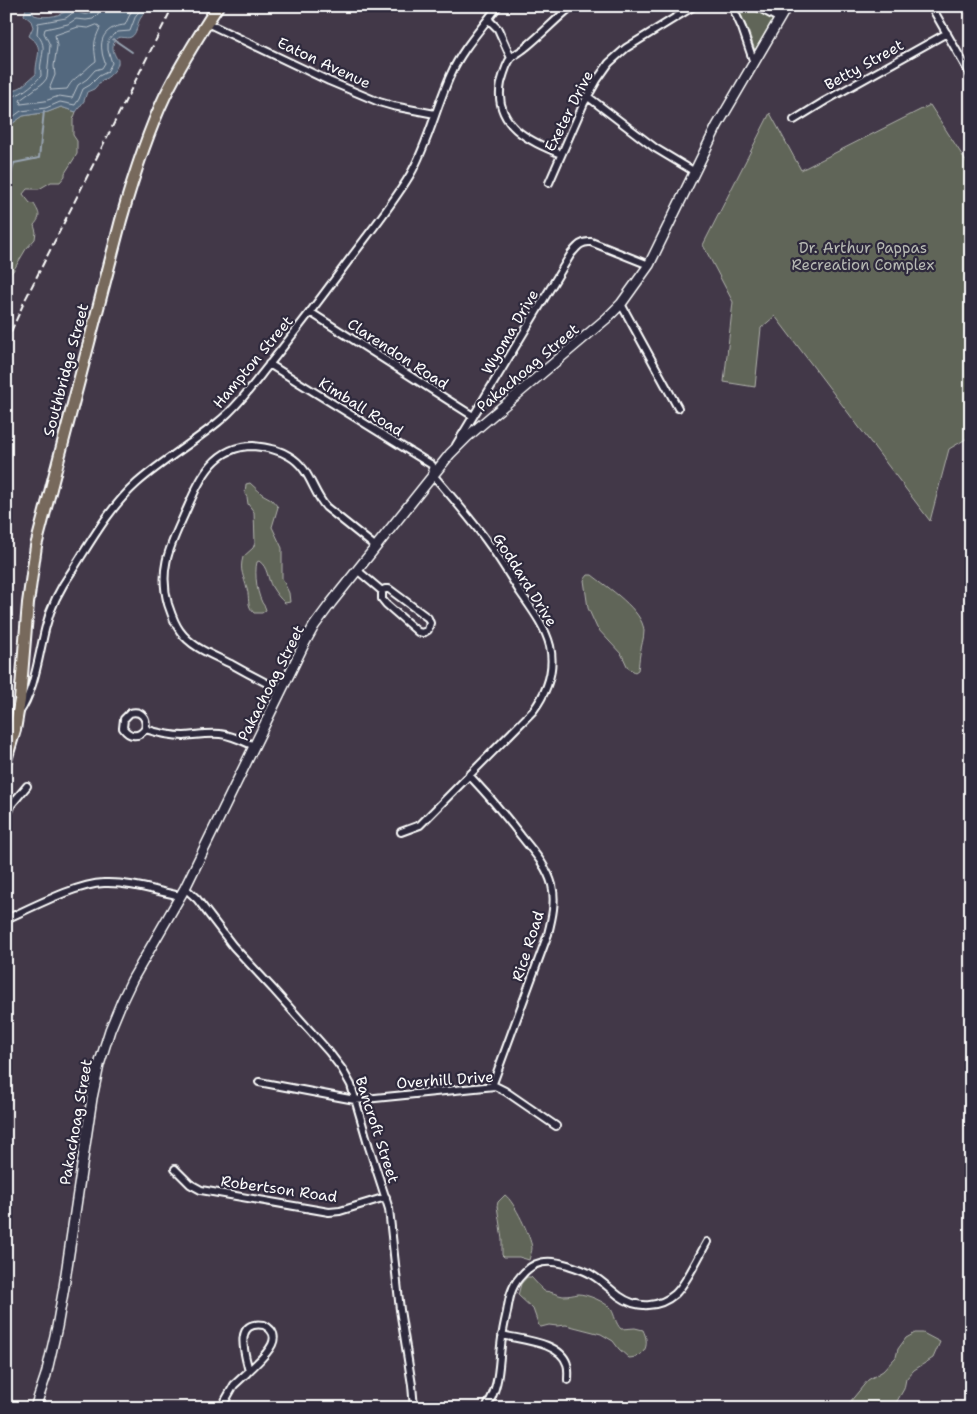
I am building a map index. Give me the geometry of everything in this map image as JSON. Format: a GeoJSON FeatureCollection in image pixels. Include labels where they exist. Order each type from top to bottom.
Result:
{"type":"FeatureCollection","features":[{"type":"Feature","properties":{"kind":"main road","name":"Southbridge Street"},"geometry":{"type":"LineString","coordinates":[[6,760],[17,716],[24,665],[28,603],[36,546],[121,220],[134,175],[165,96],[187,55],[218,6]]}},
{"type":"Feature","properties":{"kind":"street","name":"Hampton Street"},"geometry":{"type":"LineString","coordinates":[[17,716],[30,693],[46,625],[58,593],[108,518],[124,496],[137,483],[225,416],[310,312],[381,217],[410,174],[452,72],[498,6]]}},
{"type":"Feature","properties":{"kind":"street"},"geometry":{"type":"LineString","coordinates":[[561,154],[525,138],[506,117],[499,100],[502,81],[511,58],[572,6]]}},
{"type":"Feature","properties":{"kind":"street","name":"Exeter Drive"},"geometry":{"type":"LineString","coordinates":[[548,183],[596,80],[626,48],[694,6]]}},
{"type":"Feature","properties":{"kind":"street"},"geometry":{"type":"LineString","coordinates":[[732,6],[754,63]]}},
{"type":"Feature","properties":{"kind":"street"},"geometry":{"type":"LineString","coordinates":[[756,6],[780,19]]}},
{"type":"Feature","properties":{"kind":"street","name":"Pakachoag Street"},"geometry":{"type":"LineString","coordinates":[[36,1406],[46,1375],[58,1320],[85,1142],[99,1065],[113,1022],[127,990],[183,892],[304,644],[314,626],[357,570],[450,454],[467,437],[621,304],[649,265],[717,126],[787,6]]}},
{"type":"Feature","properties":{"kind":"street"},"geometry":{"type":"LineString","coordinates":[[931,6],[971,76]]}},
{"type":"Feature","properties":{"kind":"street"},"geometry":{"type":"LineString","coordinates":[[488,20],[498,29],[511,58]]}},
{"type":"Feature","properties":{"kind":"street","name":"Eaton Avenue"},"geometry":{"type":"LineString","coordinates":[[207,23],[329,81],[380,102],[435,114]]}},
{"type":"Feature","properties":{"kind":"street","name":"Betty Street"},"geometry":{"type":"LineString","coordinates":[[794,120],[947,33]]}},
{"type":"Feature","properties":{"kind":"street"},"geometry":{"type":"LineString","coordinates":[[587,96],[655,148],[695,172]]}},
{"type":"Feature","properties":{"kind":"street","name":"Wyoma Drive"},"geometry":{"type":"LineString","coordinates":[[450,454],[575,248],[581,243],[591,242],[649,265]]}},
{"type":"Feature","properties":{"kind":"street"},"geometry":{"type":"LineString","coordinates":[[621,304],[678,408]]}},
{"type":"Feature","properties":{"kind":"street","name":"Clarendon Road"},"geometry":{"type":"LineString","coordinates":[[310,312],[473,416]]}},
{"type":"Feature","properties":{"kind":"street","name":"Kimball Road"},"geometry":{"type":"LineString","coordinates":[[269,364],[432,465],[434,475]]}},
{"type":"Feature","properties":{"kind":"street"},"geometry":{"type":"LineString","coordinates":[[281,690],[198,647],[184,636],[173,618],[165,592],[164,570],[170,547],[199,481],[209,466],[218,458],[233,450],[249,446],[260,446],[278,450],[290,456],[301,465],[326,507],[376,547]]}},
{"type":"Feature","properties":{"kind":"street","name":"Goddard Drive"},"geometry":{"type":"LineString","coordinates":[[402,832],[420,825],[523,721],[537,705],[544,693],[551,668],[548,640],[539,621],[488,542],[434,475]]}},
{"type":"Feature","properties":{"kind":"street"},"geometry":{"type":"LineString","coordinates":[[357,570],[382,591],[382,598],[386,604],[418,632],[423,633],[428,630],[430,623],[428,618],[389,589],[387,588],[382,591]]}},
{"type":"Feature","properties":{"kind":"street"},"geometry":{"type":"LineString","coordinates":[[145,729],[177,736],[223,734],[254,746]]}},
{"type":"Feature","properties":{"kind":"street","name":"Rice Road"},"geometry":{"type":"LineString","coordinates":[[469,775],[491,798],[538,858],[551,882],[553,895],[552,918],[548,934],[492,1086]]}},
{"type":"Feature","properties":{"kind":"street"},"geometry":{"type":"LineString","coordinates":[[6,818],[12,804],[27,786]]}},
{"type":"Feature","properties":{"kind":"street"},"geometry":{"type":"LineString","coordinates":[[6,919],[68,892],[96,883],[123,884],[183,892]]}},
{"type":"Feature","properties":{"kind":"street","name":"Bancroft Street"},"geometry":{"type":"LineString","coordinates":[[183,892],[197,899],[228,941],[273,988],[329,1052],[347,1078],[368,1147],[386,1197],[414,1408]]}},
{"type":"Feature","properties":{"kind":"street","name":"Overhill Drive"},"geometry":{"type":"LineString","coordinates":[[259,1082],[355,1100],[492,1086],[502,1089],[556,1126]]}},
{"type":"Feature","properties":{"kind":"street","name":"Robertson Road"},"geometry":{"type":"LineString","coordinates":[[175,1170],[198,1189],[329,1212],[340,1212],[386,1197]]}},
{"type":"Feature","properties":{"kind":"street"},"geometry":{"type":"LineString","coordinates":[[486,1408],[498,1381],[502,1335],[509,1300],[513,1288],[523,1273],[536,1264],[551,1261],[577,1268],[592,1275],[625,1300],[649,1306],[662,1302],[677,1292],[707,1242]]}},
{"type":"Feature","properties":{"kind":"street"},"geometry":{"type":"LineString","coordinates":[[221,1408],[234,1385],[249,1371],[269,1350],[274,1342],[272,1331],[264,1325],[252,1326],[243,1335],[242,1344],[249,1371]]}},
{"type":"Feature","properties":{"kind":"street"},"geometry":{"type":"LineString","coordinates":[[502,1335],[547,1345],[556,1350],[567,1364],[568,1380]]}},
{"type":"Feature","properties":{"kind":"street"},"geometry":{"type":"LineString","coordinates":[[36,1406],[50,1408]]}},
{"type":"Feature","properties":{"kind":"green space"},"geometry":{"type":"Polygon","coordinates":[[[737,6],[749,6],[773,19],[755,50],[748,30],[737,6]]]}},
{"type":"Feature","properties":{"kind":"green space","name":"Dr. Arthur Pappas Recreation Complex"},"geometry":{"type":"Polygon","coordinates":[[[930,105],[971,169],[971,436],[949,449],[930,521],[775,316],[761,328],[755,387],[724,382],[733,302],[703,245],[770,113],[801,170],[930,105]]]}},
{"type":"Feature","properties":{"kind":"green space"},"geometry":{"type":"Polygon","coordinates":[[[61,107],[76,112],[73,120],[73,135],[77,141],[77,154],[60,182],[51,182],[39,189],[27,189],[23,194],[30,203],[34,204],[38,212],[39,217],[34,225],[35,239],[6,278],[6,128],[23,116],[48,112],[61,107]]]}},
{"type":"Feature","properties":{"kind":"green space"},"geometry":{"type":"Polygon","coordinates":[[[250,483],[271,499],[278,507],[272,527],[282,548],[282,578],[289,593],[290,602],[285,603],[273,589],[264,566],[259,561],[256,567],[256,579],[260,598],[266,610],[262,613],[254,613],[250,607],[242,570],[243,557],[253,548],[255,543],[254,512],[248,504],[245,494],[246,484],[250,483]]]}},
{"type":"Feature","properties":{"kind":"green space"},"geometry":{"type":"Polygon","coordinates":[[[588,575],[592,575],[615,592],[638,615],[642,623],[644,637],[638,670],[635,672],[628,668],[622,655],[597,628],[588,608],[584,580],[588,575]]]}},
{"type":"Feature","properties":{"kind":"green space"},"geometry":{"type":"Polygon","coordinates":[[[505,1195],[522,1220],[529,1236],[532,1248],[529,1260],[519,1257],[504,1257],[502,1255],[502,1239],[497,1206],[498,1202],[505,1195]]]}},
{"type":"Feature","properties":{"kind":"green space"},"geometry":{"type":"Polygon","coordinates":[[[527,1277],[531,1277],[544,1291],[563,1296],[582,1294],[605,1304],[611,1309],[621,1329],[635,1328],[643,1330],[646,1340],[645,1349],[639,1355],[629,1358],[613,1341],[601,1334],[566,1325],[539,1326],[533,1309],[518,1295],[521,1284],[527,1277]]]}},
{"type":"Feature","properties":{"kind":"green space"},"geometry":{"type":"Polygon","coordinates":[[[915,1333],[923,1333],[940,1342],[933,1358],[914,1370],[906,1379],[904,1389],[893,1408],[845,1408],[868,1380],[883,1371],[896,1357],[898,1349],[906,1338],[915,1333]]]}},
{"type":"Feature","properties":{"kind":"water"},"geometry":{"type":"Polygon","coordinates":[[[72,6],[79,6],[85,9],[92,6],[148,6],[133,36],[129,38],[120,37],[114,42],[114,51],[118,60],[115,69],[94,89],[87,92],[84,101],[76,112],[61,107],[48,112],[23,116],[6,128],[6,94],[21,87],[36,74],[38,49],[37,44],[29,36],[33,27],[31,21],[24,15],[26,8],[31,9],[34,15],[49,17],[60,14],[72,6]]]}},
{"type":"Feature","properties":{"kind":"waterway"},"geometry":{"type":"LineString","coordinates":[[113,39],[132,52]]}},
{"type":"Feature","properties":{"kind":"waterway"},"geometry":{"type":"LineString","coordinates":[[6,194],[14,163],[39,158],[44,111]]}},
{"type":"Feature","properties":{"kind":"railway"},"geometry":{"type":"LineString","coordinates":[[6,343],[25,300],[173,6]]}}]}
